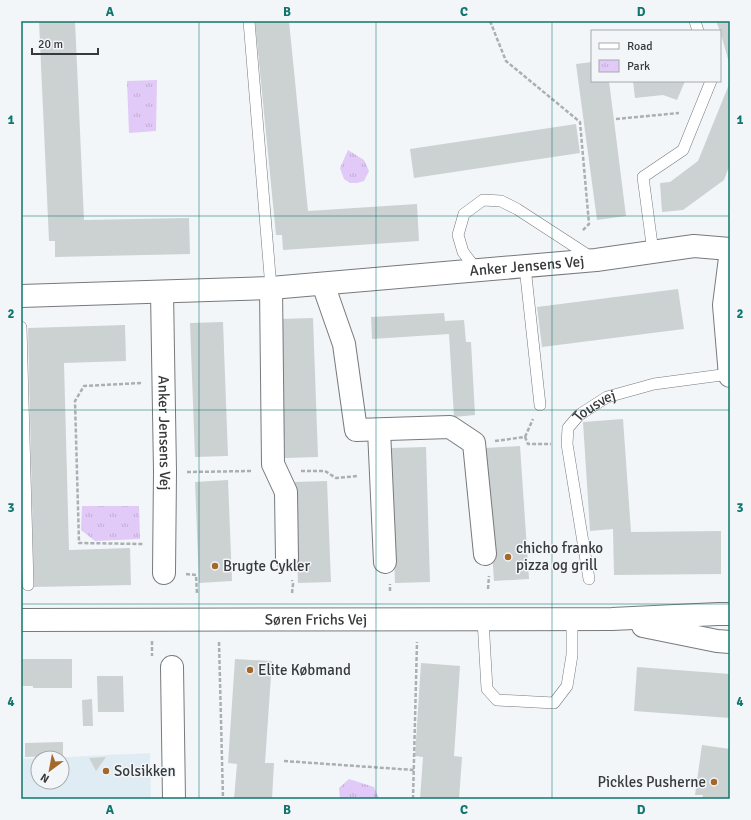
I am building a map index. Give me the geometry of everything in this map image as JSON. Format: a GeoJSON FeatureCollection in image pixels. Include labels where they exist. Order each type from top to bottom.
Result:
{"type":"FeatureCollection","features":[{"type":"Feature","properties":{"kind":"street","name":"Anker Jensens Vej"},"geometry":{"type":"LineString","coordinates":[[21,296],[271,288],[596,260],[694,246],[730,249]]}},
{"type":"Feature","properties":{"kind":"street","name":"Tousvej"},"geometry":{"type":"LineString","coordinates":[[730,258],[724,305],[730,375]]}},
{"type":"Feature","properties":{"kind":"street"},"geometry":{"type":"LineString","coordinates":[[323,284],[344,344],[356,430],[450,427],[474,443],[485,554]]}},
{"type":"Feature","properties":{"kind":"street"},"geometry":{"type":"LineString","coordinates":[[271,288],[273,464],[286,492],[287,559]]}},
{"type":"Feature","properties":{"kind":"street","name":"Anker Jensens Vej"},"geometry":{"type":"LineString","coordinates":[[162,292],[164,382],[164,573]]}},
{"type":"Feature","properties":{"kind":"street"},"geometry":{"type":"LineString","coordinates":[[379,430],[385,562]]}},
{"type":"Feature","properties":{"kind":"street","name":"Søren Frichs Vej"},"geometry":{"type":"LineString","coordinates":[[21,620],[612,620],[730,614]]}},
{"type":"Feature","properties":{"kind":"street","name":"Søren Frichs Vej"},"geometry":{"type":"LineString","coordinates":[[612,620],[718,641],[730,642]]}},
{"type":"Feature","properties":{"kind":"street"},"geometry":{"type":"LineString","coordinates":[[172,667],[174,799]]}},
{"type":"Feature","properties":{"kind":"lane"},"geometry":{"type":"LineString","coordinates":[[249,21],[271,288]]}},
{"type":"Feature","properties":{"kind":"lane"},"geometry":{"type":"LineString","coordinates":[[653,252],[643,177],[682,150],[711,82]]}},
{"type":"Feature","properties":{"kind":"lane"},"geometry":{"type":"LineString","coordinates":[[477,270],[463,252],[458,235],[464,214],[483,200],[501,201],[517,209],[596,260]]}},
{"type":"Feature","properties":{"kind":"lane"},"geometry":{"type":"LineString","coordinates":[[525,266],[540,405]]}},
{"type":"Feature","properties":{"kind":"lane"},"geometry":{"type":"LineString","coordinates":[[21,327],[28,585]]}},
{"type":"Feature","properties":{"kind":"lane","name":"Tousvej"},"geometry":{"type":"LineString","coordinates":[[589,579],[567,444],[568,428],[579,415],[607,397],[654,384],[730,375]]}},
{"type":"Feature","properties":{"kind":"lane"},"geometry":{"type":"LineString","coordinates":[[483,620],[487,689],[497,700],[554,703],[567,686],[572,655],[572,620]]}},
{"type":"Feature","properties":{"kind":"path"},"geometry":{"type":"LineString","coordinates":[[490,21],[506,61],[581,122],[589,224],[570,243]]}},
{"type":"Feature","properties":{"kind":"path"},"geometry":{"type":"LineString","coordinates":[[616,119],[697,113]]}},
{"type":"Feature","properties":{"kind":"path"},"geometry":{"type":"LineString","coordinates":[[164,382],[84,386],[75,401],[79,543],[164,545]]}},
{"type":"Feature","properties":{"kind":"path"},"geometry":{"type":"LineString","coordinates":[[474,443],[525,437],[528,444],[567,444]]}},
{"type":"Feature","properties":{"kind":"path"},"geometry":{"type":"LineString","coordinates":[[196,575],[197,594]]}},
{"type":"Feature","properties":{"kind":"path"},"geometry":{"type":"LineString","coordinates":[[292,593],[293,584]]}},
{"type":"Feature","properties":{"kind":"path"},"geometry":{"type":"LineString","coordinates":[[151,620],[152,663],[172,667]]}},
{"type":"Feature","properties":{"kind":"path"},"geometry":{"type":"LineString","coordinates":[[219,620],[223,799]]}},
{"type":"Feature","properties":{"kind":"path"},"geometry":{"type":"LineString","coordinates":[[413,799],[416,663]]}},
{"type":"Feature","properties":{"kind":"path"},"geometry":{"type":"LineString","coordinates":[[284,761],[414,770]]}},
{"type":"Feature","properties":{"kind":"shaded area","name":"Solsikken"},"geometry":{"type":"Polygon","coordinates":[[[150,753],[151,799],[21,799],[21,759],[30,758],[30,790],[70,790],[70,757],[150,753]]]}},
{"type":"Feature","properties":{"kind":"green space"},"geometry":{"type":"Polygon","coordinates":[[[157,80],[156,131],[129,133],[127,81],[157,80]]]}},
{"type":"Feature","properties":{"kind":"green space"},"geometry":{"type":"Polygon","coordinates":[[[348,150],[364,160],[369,171],[364,181],[350,183],[344,179],[340,168],[348,150]]]}},
{"type":"Feature","properties":{"kind":"green space"},"geometry":{"type":"Polygon","coordinates":[[[82,506],[139,506],[140,539],[95,541],[81,530],[82,506]]]}},
{"type":"Feature","properties":{"kind":"green space"},"geometry":{"type":"Polygon","coordinates":[[[349,779],[374,787],[379,799],[340,799],[339,788],[349,779]]]}},
{"type":"Feature","properties":{"kind":"building"},"geometry":{"type":"Polygon","coordinates":[[[39,21],[75,21],[84,220],[189,218],[190,254],[55,257],[55,241],[49,241],[39,21]]]}},
{"type":"Feature","properties":{"kind":"building"},"geometry":{"type":"Polygon","coordinates":[[[255,21],[289,21],[308,211],[417,204],[419,241],[283,250],[282,235],[276,235],[255,21]]]}},
{"type":"Feature","properties":{"kind":"building"},"geometry":{"type":"Polygon","coordinates":[[[716,21],[730,21],[730,66],[721,30],[720,30],[716,21]]]}},
{"type":"Feature","properties":{"kind":"building"},"geometry":{"type":"Polygon","coordinates":[[[591,62],[591,82],[609,82],[626,216],[597,220],[576,64],[591,62]]]}},
{"type":"Feature","properties":{"kind":"building"},"geometry":{"type":"Polygon","coordinates":[[[633,82],[685,82],[677,100],[663,95],[635,98],[633,82]]]}},
{"type":"Feature","properties":{"kind":"building"},"geometry":{"type":"Polygon","coordinates":[[[730,82],[730,164],[724,180],[683,210],[662,212],[660,183],[670,182],[698,161],[730,82]]]}},
{"type":"Feature","properties":{"kind":"building"},"geometry":{"type":"Polygon","coordinates":[[[576,124],[580,153],[414,178],[410,149],[576,124]]]}},
{"type":"Feature","properties":{"kind":"building"},"geometry":{"type":"Polygon","coordinates":[[[678,289],[684,329],[542,347],[537,307],[678,289]]]}},
{"type":"Feature","properties":{"kind":"building"},"geometry":{"type":"Polygon","coordinates":[[[444,313],[445,321],[464,320],[466,342],[471,342],[475,415],[454,417],[449,334],[372,339],[371,317],[444,313]]]}},
{"type":"Feature","properties":{"kind":"building"},"geometry":{"type":"Polygon","coordinates":[[[313,318],[318,457],[285,458],[279,319],[313,318]]]}},
{"type":"Feature","properties":{"kind":"building"},"geometry":{"type":"Polygon","coordinates":[[[223,322],[228,456],[195,457],[190,323],[223,322]]]}},
{"type":"Feature","properties":{"kind":"building"},"geometry":{"type":"Polygon","coordinates":[[[125,325],[126,361],[64,363],[69,550],[130,548],[131,585],[34,587],[28,328],[125,325]]]}},
{"type":"Feature","properties":{"kind":"building"},"geometry":{"type":"Polygon","coordinates":[[[623,419],[631,532],[721,531],[721,574],[614,575],[613,529],[590,531],[583,422],[623,419]]]}},
{"type":"Feature","properties":{"kind":"building"},"geometry":{"type":"Polygon","coordinates":[[[520,446],[529,579],[494,581],[485,448],[520,446]]]}},
{"type":"Feature","properties":{"kind":"building"},"geometry":{"type":"Polygon","coordinates":[[[426,447],[430,582],[395,583],[390,448],[426,447]]]}},
{"type":"Feature","properties":{"kind":"building"},"geometry":{"type":"Polygon","coordinates":[[[228,480],[232,581],[199,583],[195,482],[228,480]]]}},
{"type":"Feature","properties":{"kind":"building"},"geometry":{"type":"Polygon","coordinates":[[[327,481],[331,582],[298,583],[295,482],[327,481]]]}},
{"type":"Feature","properties":{"kind":"building"},"geometry":{"type":"Polygon","coordinates":[[[21,659],[72,659],[72,688],[33,688],[33,686],[21,686],[21,659]]]}},
{"type":"Feature","properties":{"kind":"building"},"geometry":{"type":"Polygon","coordinates":[[[235,659],[272,661],[265,763],[274,763],[272,799],[234,799],[237,764],[228,763],[235,659]]]}},
{"type":"Feature","properties":{"kind":"building"},"geometry":{"type":"Polygon","coordinates":[[[421,663],[460,666],[454,756],[462,757],[459,799],[420,799],[423,757],[415,756],[421,663]]]}},
{"type":"Feature","properties":{"kind":"building"},"geometry":{"type":"Polygon","coordinates":[[[637,667],[730,674],[730,718],[634,711],[637,667]]]}},
{"type":"Feature","properties":{"kind":"building"},"geometry":{"type":"Polygon","coordinates":[[[97,676],[123,676],[124,712],[98,712],[97,676]]]}},
{"type":"Feature","properties":{"kind":"building"},"geometry":{"type":"Polygon","coordinates":[[[92,699],[93,726],[83,726],[82,700],[92,699]]]}},
{"type":"Feature","properties":{"kind":"building"},"geometry":{"type":"Polygon","coordinates":[[[63,742],[63,750],[30,750],[30,757],[25,757],[25,743],[63,742]]]}},
{"type":"Feature","properties":{"kind":"building"},"geometry":{"type":"Polygon","coordinates":[[[702,745],[730,749],[730,799],[702,799],[703,795],[695,795],[702,745]]]}},
{"type":"Feature","properties":{"kind":"building"},"geometry":{"type":"Polygon","coordinates":[[[106,757],[96,771],[89,758],[106,757]]]}},
{"type":"Feature","properties":{"kind":"place","name":"chicho franko pizza og grill"},"geometry":{"type":"Point","coordinates":[508,557]}},
{"type":"Feature","properties":{"kind":"place","name":"Brugte Cykler"},"geometry":{"type":"Point","coordinates":[215,566]}},
{"type":"Feature","properties":{"kind":"place","name":"Elite Købmand"},"geometry":{"type":"Point","coordinates":[250,670]}},
{"type":"Feature","properties":{"kind":"place","name":"Solsikken"},"geometry":{"type":"Point","coordinates":[106,771]}},
{"type":"Feature","properties":{"kind":"place","name":"Pickles Pusherne"},"geometry":{"type":"Point","coordinates":[714,782]}}]}
